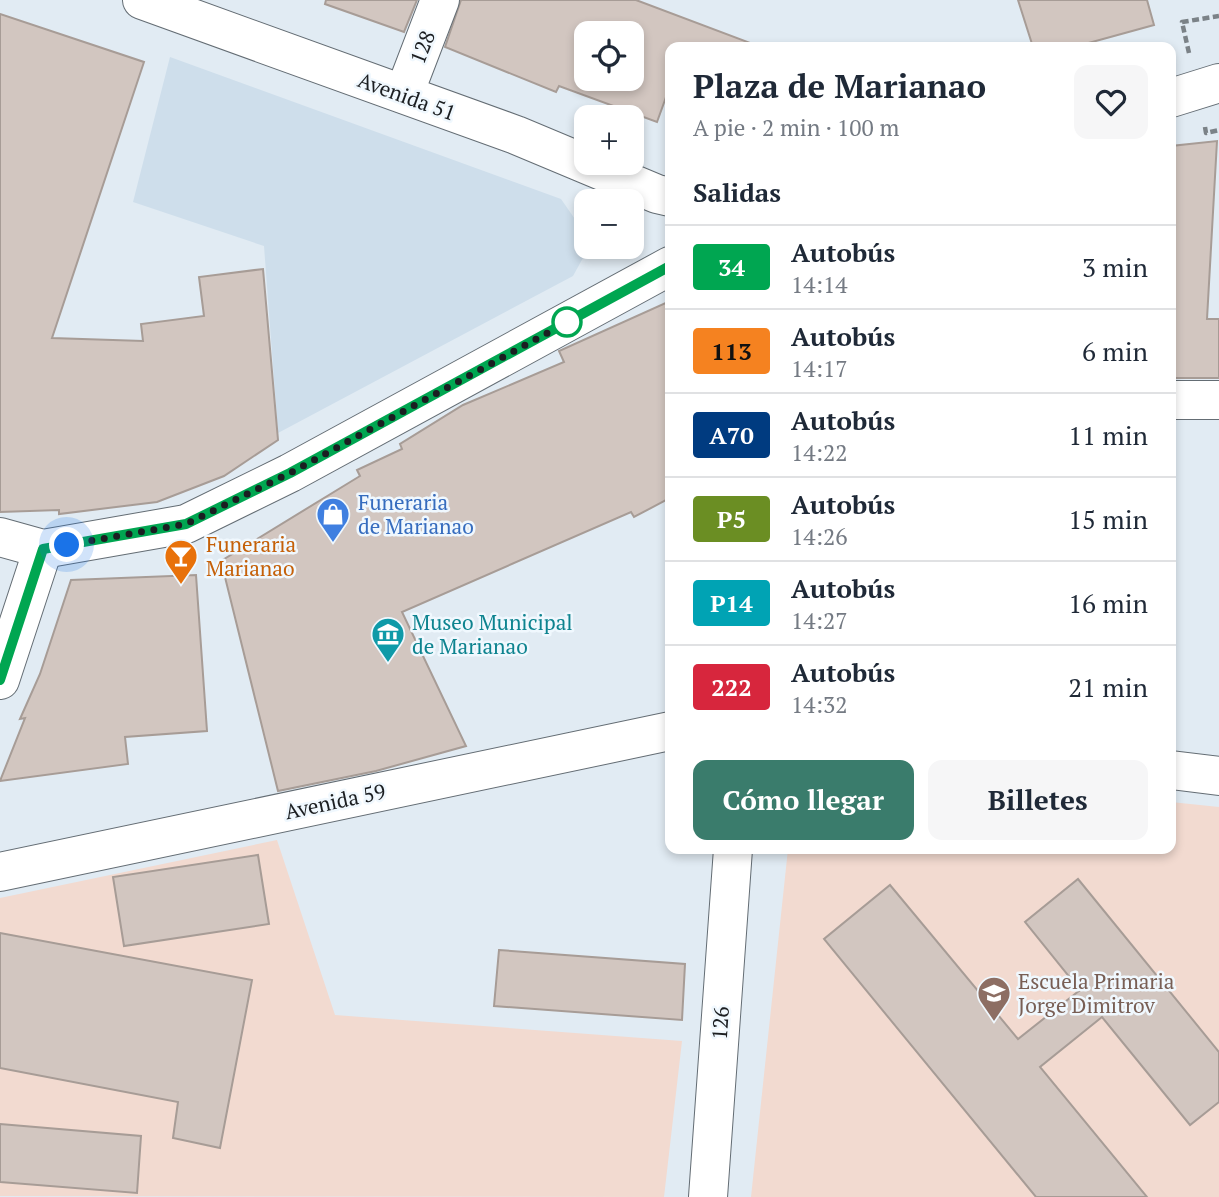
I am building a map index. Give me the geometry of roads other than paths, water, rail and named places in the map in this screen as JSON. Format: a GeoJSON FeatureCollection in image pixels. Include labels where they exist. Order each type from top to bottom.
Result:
{"type":"FeatureCollection","features":[{"type":"Feature","properties":{"kind":"street","name":"Avenida 51"},"geometry":{"type":"LineString","coordinates":[[142,0],[516,135],[665,196]]}},
{"type":"Feature","properties":{"kind":"street","name":"128"},"geometry":{"type":"LineString","coordinates":[[404,94],[440,0]]}},
{"type":"Feature","properties":{"kind":"street"},"geometry":{"type":"LineString","coordinates":[[1176,96],[1219,83]]}},
{"type":"Feature","properties":{"kind":"street"},"geometry":{"type":"LineString","coordinates":[[0,537],[43,549],[186,524],[290,473],[665,269]]}},
{"type":"Feature","properties":{"kind":"street"},"geometry":{"type":"LineString","coordinates":[[1176,400],[1219,400]]}},
{"type":"Feature","properties":{"kind":"street"},"geometry":{"type":"LineString","coordinates":[[0,680],[43,549]]}},
{"type":"Feature","properties":{"kind":"street","name":"Avenida 59"},"geometry":{"type":"LineString","coordinates":[[0,872],[665,731]]}},
{"type":"Feature","properties":{"kind":"street"},"geometry":{"type":"LineString","coordinates":[[1176,771],[1219,776]]}},
{"type":"Feature","properties":{"kind":"street","name":"126"},"geometry":{"type":"LineString","coordinates":[[708,1197],[733,854]]}},
{"type":"Feature","properties":{"kind":"place","name":"Funeraria de Marianao"},"geometry":{"type":"Point","coordinates":[333,544]}},
{"type":"Feature","properties":{"kind":"place","name":"Funeraria Marianao"},"geometry":{"type":"Point","coordinates":[181,586]}},
{"type":"Feature","properties":{"kind":"place","name":"Museo Municipal de Marianao"},"geometry":{"type":"Point","coordinates":[388,664]}},
{"type":"Feature","properties":{"kind":"place","name":"Escuela Primaria Jorge Dimitrov"},"geometry":{"type":"Point","coordinates":[994,1023]}}]}
